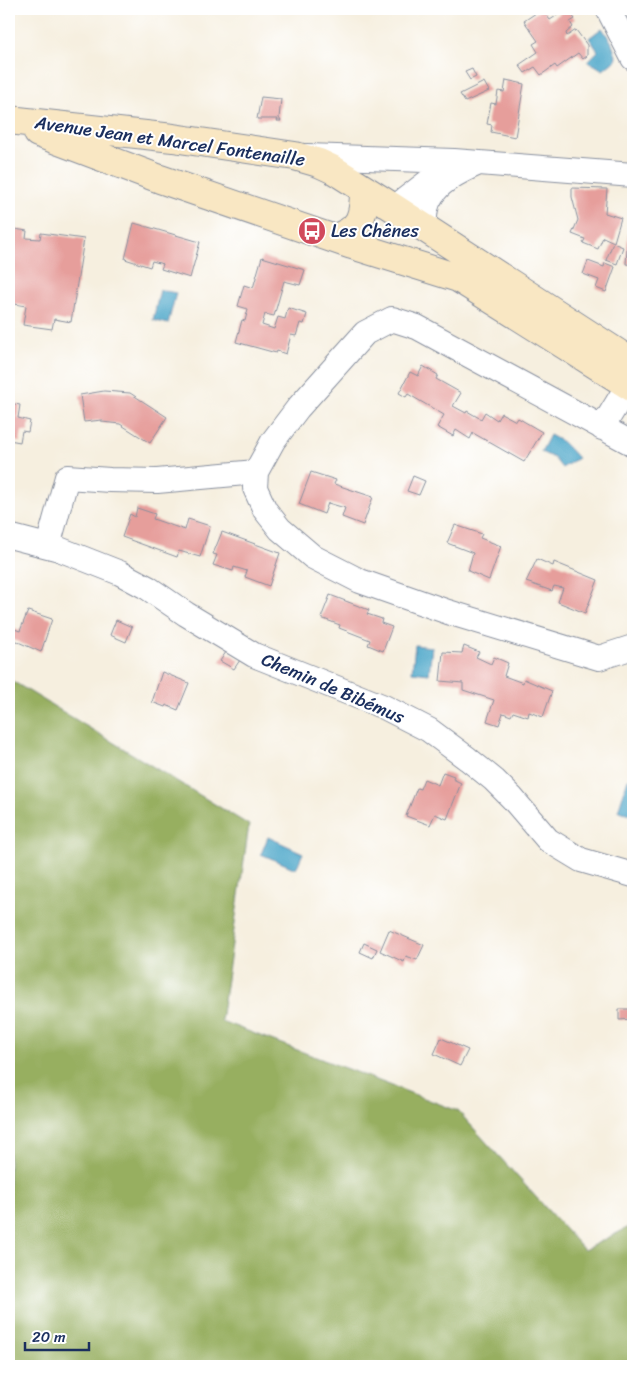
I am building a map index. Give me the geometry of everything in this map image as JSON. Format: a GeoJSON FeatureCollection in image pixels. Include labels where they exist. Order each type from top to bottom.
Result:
{"type":"FeatureCollection","features":[{"type":"Feature","properties":{"kind":"main road","name":"Avenue Jean et Marcel Fontenaille"},"geometry":{"type":"LineString","coordinates":[[9,120],[173,138],[295,156],[326,166],[426,229],[632,378]]}},
{"type":"Feature","properties":{"kind":"main road","name":"Avenue Jean et Marcel Fontenaille"},"geometry":{"type":"LineString","coordinates":[[9,120],[160,179],[458,278],[632,378]]}},
{"type":"Feature","properties":{"kind":"main road"},"geometry":{"type":"LineString","coordinates":[[160,179],[154,168],[152,157],[161,146],[173,138]]}},
{"type":"Feature","properties":{"kind":"main road"},"geometry":{"type":"LineString","coordinates":[[343,241],[357,226],[362,216],[364,190]]}},
{"type":"Feature","properties":{"kind":"main road"},"geometry":{"type":"LineString","coordinates":[[343,241],[394,208]]}},
{"type":"Feature","properties":{"kind":"street"},"geometry":{"type":"LineString","coordinates":[[608,9],[633,58]]}},
{"type":"Feature","properties":{"kind":"street"},"geometry":{"type":"LineString","coordinates":[[295,156],[454,161],[633,175]]}},
{"type":"Feature","properties":{"kind":"street"},"geometry":{"type":"LineString","coordinates":[[394,208],[454,161]]}},
{"type":"Feature","properties":{"kind":"street"},"geometry":{"type":"LineString","coordinates":[[426,229],[424,222],[426,206],[438,186],[455,174],[479,163]]}},
{"type":"Feature","properties":{"kind":"street"},"geometry":{"type":"LineString","coordinates":[[633,444],[417,327],[392,320],[365,333],[298,408],[273,442],[256,472],[255,488],[265,510],[280,529],[313,557],[360,581],[448,612],[599,658],[633,647]]}},
{"type":"Feature","properties":{"kind":"street"},"geometry":{"type":"LineString","coordinates":[[602,428],[632,378]]}},
{"type":"Feature","properties":{"kind":"street"},"geometry":{"type":"LineString","coordinates":[[48,546],[67,477],[157,481],[256,472]]}},
{"type":"Feature","properties":{"kind":"street","name":"Chemin de Bibémus"},"geometry":{"type":"LineString","coordinates":[[9,536],[48,546],[93,561],[148,588],[186,614],[254,655],[384,707],[428,730],[468,758],[494,780],[548,840],[581,860],[633,875]]}},
{"type":"Feature","properties":{"kind":"green space"},"geometry":{"type":"Polygon","coordinates":[[[9,679],[249,825],[221,1021],[458,1111],[584,1250],[633,1225],[633,1366],[9,1366],[9,679]]]}},
{"type":"Feature","properties":{"kind":"water"},"geometry":{"type":"Polygon","coordinates":[[[602,28],[611,41],[617,59],[603,70],[588,61],[598,51],[589,38],[602,28]]]}},
{"type":"Feature","properties":{"kind":"water"},"geometry":{"type":"Polygon","coordinates":[[[160,290],[176,293],[168,324],[153,320],[160,290]]]}},
{"type":"Feature","properties":{"kind":"water"},"geometry":{"type":"Polygon","coordinates":[[[550,435],[563,442],[578,458],[562,468],[554,458],[541,452],[550,435]]]}},
{"type":"Feature","properties":{"kind":"water"},"geometry":{"type":"Polygon","coordinates":[[[415,645],[432,647],[429,674],[412,672],[415,645]]]}},
{"type":"Feature","properties":{"kind":"water"},"geometry":{"type":"Polygon","coordinates":[[[628,779],[633,780],[633,815],[618,811],[628,779]]]}},
{"type":"Feature","properties":{"kind":"water"},"geometry":{"type":"Polygon","coordinates":[[[268,837],[303,853],[296,869],[261,854],[268,837]]]}},
{"type":"Feature","properties":{"kind":"building"},"geometry":{"type":"Polygon","coordinates":[[[542,9],[550,20],[567,9],[575,19],[570,22],[573,27],[566,33],[567,36],[576,30],[587,45],[587,56],[583,59],[578,53],[557,68],[555,65],[541,75],[535,67],[525,73],[519,65],[538,52],[533,44],[538,41],[524,21],[542,9]]]}},
{"type":"Feature","properties":{"kind":"building"},"geometry":{"type":"Polygon","coordinates":[[[472,69],[476,77],[470,80],[465,72],[472,69]]]}},
{"type":"Feature","properties":{"kind":"building"},"geometry":{"type":"Polygon","coordinates":[[[506,80],[524,84],[515,137],[491,132],[492,125],[487,124],[491,103],[496,104],[498,91],[504,92],[506,80]]]}},
{"type":"Feature","properties":{"kind":"building"},"geometry":{"type":"Polygon","coordinates":[[[484,82],[489,91],[465,102],[460,94],[484,82]]]}},
{"type":"Feature","properties":{"kind":"building"},"geometry":{"type":"Polygon","coordinates":[[[261,97],[281,99],[279,118],[281,121],[277,121],[278,119],[257,119],[261,97]]]}},
{"type":"Feature","properties":{"kind":"building"},"geometry":{"type":"Polygon","coordinates":[[[572,188],[607,189],[605,213],[621,218],[614,242],[603,237],[598,249],[583,243],[585,239],[572,234],[578,220],[572,197],[572,188]]]}},
{"type":"Feature","properties":{"kind":"building"},"geometry":{"type":"Polygon","coordinates":[[[630,202],[633,202],[633,265],[626,264],[630,202]]]}},
{"type":"Feature","properties":{"kind":"building"},"geometry":{"type":"Polygon","coordinates":[[[134,223],[200,242],[190,278],[161,269],[163,264],[152,261],[150,267],[125,259],[134,223]]]}},
{"type":"Feature","properties":{"kind":"building"},"geometry":{"type":"Polygon","coordinates":[[[9,228],[27,231],[26,238],[40,239],[41,233],[84,239],[71,322],[54,319],[52,329],[23,325],[26,306],[9,303],[9,228]]]}},
{"type":"Feature","properties":{"kind":"building"},"geometry":{"type":"Polygon","coordinates":[[[613,243],[623,247],[617,264],[606,260],[613,243]]]}},
{"type":"Feature","properties":{"kind":"building"},"geometry":{"type":"Polygon","coordinates":[[[262,257],[305,270],[300,285],[284,281],[274,316],[265,314],[262,325],[274,329],[278,317],[285,319],[288,308],[307,314],[304,324],[300,323],[296,336],[291,335],[286,354],[236,342],[242,320],[245,321],[248,309],[238,306],[244,285],[253,288],[262,257]]]}},
{"type":"Feature","properties":{"kind":"building"},"geometry":{"type":"Polygon","coordinates":[[[588,261],[604,267],[605,263],[615,267],[606,292],[596,288],[599,280],[583,274],[588,261]]]}},
{"type":"Feature","properties":{"kind":"building"},"geometry":{"type":"Polygon","coordinates":[[[423,366],[438,375],[436,379],[461,393],[453,406],[481,419],[485,412],[497,420],[501,413],[516,421],[518,418],[542,432],[524,462],[473,433],[470,439],[456,430],[453,436],[437,427],[444,415],[408,394],[406,397],[399,393],[410,372],[418,376],[423,366]]]}},
{"type":"Feature","properties":{"kind":"building"},"geometry":{"type":"Polygon","coordinates":[[[104,391],[130,393],[167,417],[150,443],[120,424],[102,422],[102,420],[84,422],[80,395],[104,391]]]}},
{"type":"Feature","properties":{"kind":"building"},"geometry":{"type":"Polygon","coordinates":[[[9,403],[20,405],[18,418],[30,421],[28,432],[22,431],[20,442],[9,440],[9,403]]]}},
{"type":"Feature","properties":{"kind":"building"},"geometry":{"type":"Polygon","coordinates":[[[311,472],[336,480],[334,484],[373,497],[363,525],[342,517],[345,508],[328,503],[324,514],[299,504],[311,472]]]}},
{"type":"Feature","properties":{"kind":"building"},"geometry":{"type":"Polygon","coordinates":[[[413,476],[425,481],[419,495],[407,491],[413,476]]]}},
{"type":"Feature","properties":{"kind":"building"},"geometry":{"type":"Polygon","coordinates":[[[137,508],[155,514],[153,519],[185,530],[188,519],[210,526],[200,557],[179,551],[177,557],[122,537],[130,514],[135,517],[137,508]]]}},
{"type":"Feature","properties":{"kind":"building"},"geometry":{"type":"Polygon","coordinates":[[[455,525],[482,534],[480,538],[501,546],[489,580],[468,571],[473,553],[447,543],[455,525]]]}},
{"type":"Feature","properties":{"kind":"building"},"geometry":{"type":"Polygon","coordinates":[[[222,532],[280,553],[269,586],[245,577],[247,571],[234,567],[233,571],[213,565],[217,555],[213,554],[222,532]]]}},
{"type":"Feature","properties":{"kind":"building"},"geometry":{"type":"Polygon","coordinates":[[[537,559],[553,566],[554,562],[598,580],[585,613],[558,602],[563,588],[554,586],[552,591],[526,582],[537,559]]]}},
{"type":"Feature","properties":{"kind":"building"},"geometry":{"type":"Polygon","coordinates":[[[330,595],[369,610],[367,614],[382,619],[381,623],[392,627],[383,651],[368,645],[370,640],[339,628],[340,625],[321,618],[330,595]]]}},
{"type":"Feature","properties":{"kind":"building"},"geometry":{"type":"Polygon","coordinates":[[[28,611],[52,619],[41,652],[9,638],[9,627],[20,631],[28,611]]]}},
{"type":"Feature","properties":{"kind":"building"},"geometry":{"type":"Polygon","coordinates":[[[116,620],[132,627],[126,642],[110,635],[116,620]]]}},
{"type":"Feature","properties":{"kind":"building"},"geometry":{"type":"Polygon","coordinates":[[[464,646],[479,652],[476,657],[491,664],[494,657],[508,663],[504,676],[523,683],[524,679],[552,691],[543,717],[529,712],[528,717],[513,712],[511,716],[503,713],[499,725],[487,721],[494,700],[463,690],[463,683],[440,681],[443,652],[462,653],[464,646]]]}},
{"type":"Feature","properties":{"kind":"building"},"geometry":{"type":"Polygon","coordinates":[[[226,652],[240,660],[234,669],[220,661],[226,652]]]}},
{"type":"Feature","properties":{"kind":"building"},"geometry":{"type":"Polygon","coordinates":[[[162,672],[189,683],[178,710],[152,702],[162,672]]]}},
{"type":"Feature","properties":{"kind":"building"},"geometry":{"type":"Polygon","coordinates":[[[443,772],[454,776],[453,779],[461,783],[447,819],[435,814],[430,825],[406,816],[417,788],[420,789],[424,779],[438,785],[443,772]]]}},
{"type":"Feature","properties":{"kind":"building"},"geometry":{"type":"Polygon","coordinates":[[[389,930],[424,945],[417,960],[406,956],[404,962],[380,951],[389,930]]]}},
{"type":"Feature","properties":{"kind":"building"},"geometry":{"type":"Polygon","coordinates":[[[364,943],[377,949],[373,958],[360,952],[364,943]]]}},
{"type":"Feature","properties":{"kind":"building"},"geometry":{"type":"Polygon","coordinates":[[[619,1009],[632,1009],[632,1019],[619,1020],[619,1009]]]}},
{"type":"Feature","properties":{"kind":"building"},"geometry":{"type":"Polygon","coordinates":[[[441,1038],[468,1050],[460,1066],[434,1054],[441,1038]]]}},
{"type":"Feature","properties":{"kind":"place","name":"Les Chênes"},"geometry":{"type":"Point","coordinates":[312,231]}}]}
